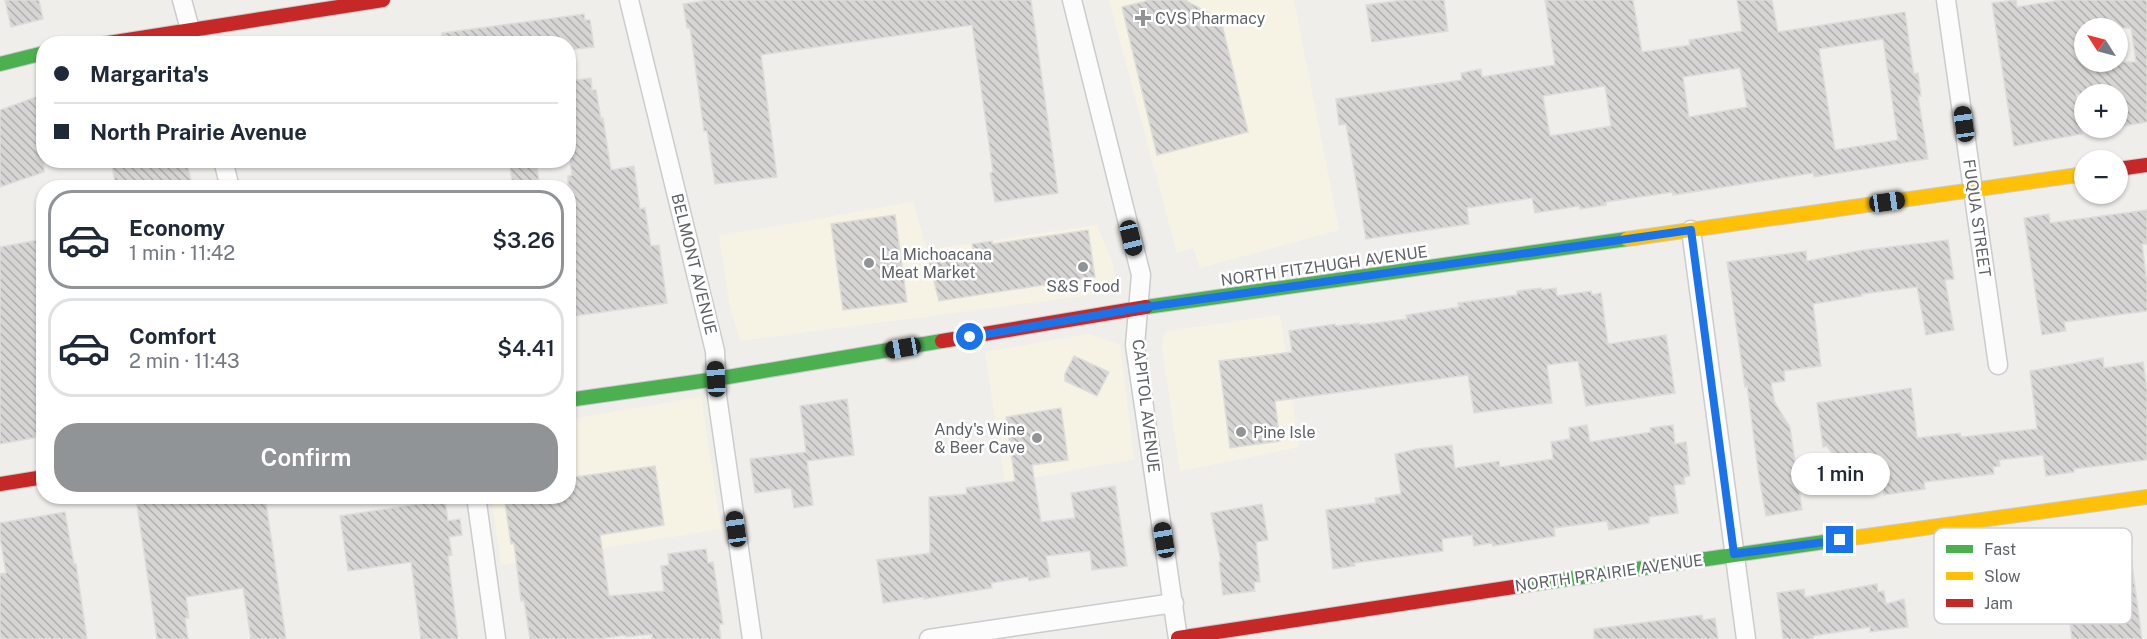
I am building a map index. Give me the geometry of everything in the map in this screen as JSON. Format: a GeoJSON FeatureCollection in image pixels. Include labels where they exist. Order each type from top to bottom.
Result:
{"type":"FeatureCollection","features":[{"type":"Feature","properties":{"kind":"street"},"geometry":{"type":"LineString","coordinates":[[182,0],[192,36],[383,0]]}},
{"type":"Feature","properties":{"kind":"street","name":"BELMONT AVENUE"},"geometry":{"type":"LineString","coordinates":[[628,0],[709,320],[715,351],[717,396],[752,639]]}},
{"type":"Feature","properties":{"kind":"street","name":"CAPITOL AVENUE"},"geometry":{"type":"LineString","coordinates":[[1072,0],[1141,275],[1135,345],[1178,638]]}},
{"type":"Feature","properties":{"kind":"street","name":"FUQUA STREET"},"geometry":{"type":"LineString","coordinates":[[1946,0],[1998,365]]}},
{"type":"Feature","properties":{"kind":"street"},"geometry":{"type":"LineString","coordinates":[[0,64],[36,55]]}},
{"type":"Feature","properties":{"kind":"street"},"geometry":{"type":"LineString","coordinates":[[2128,168],[2147,165]]}},
{"type":"Feature","properties":{"kind":"street","name":"NORTH FITZHUGH AVENUE"},"geometry":{"type":"LineString","coordinates":[[576,399],[716,379],[1139,308],[2074,176]]}},
{"type":"Feature","properties":{"kind":"street"},"geometry":{"type":"LineString","coordinates":[[1691,230],[1746,639]]}},
{"type":"Feature","properties":{"kind":"street"},"geometry":{"type":"LineString","coordinates":[[0,484],[36,478]]}},
{"type":"Feature","properties":{"kind":"street","name":"NORTH PRAIRIE AVENUE"},"geometry":{"type":"LineString","coordinates":[[1178,638],[1734,554],[2147,497]]}},
{"type":"Feature","properties":{"kind":"street"},"geometry":{"type":"LineString","coordinates":[[477,504],[496,639]]}},
{"type":"Feature","properties":{"kind":"street"},"geometry":{"type":"LineString","coordinates":[[929,639],[1174,603]]}},
{"type":"Feature","properties":{"kind":"shaded area"},"geometry":{"type":"Polygon","coordinates":[[[1109,0],[1294,0],[1339,230],[1200,268],[1193,248],[1177,253],[1109,0]]]}},
{"type":"Feature","properties":{"kind":"shaded area"},"geometry":{"type":"Polygon","coordinates":[[[913,202],[927,250],[1097,225],[1114,267],[1114,292],[740,341],[730,307],[719,236],[913,202]]]}},
{"type":"Feature","properties":{"kind":"shaded area"},"geometry":{"type":"Polygon","coordinates":[[[1280,315],[1299,447],[1180,471],[1162,345],[1163,336],[1168,331],[1280,315]]]}},
{"type":"Feature","properties":{"kind":"shaded area"},"geometry":{"type":"Polygon","coordinates":[[[1089,334],[1120,345],[1134,459],[1005,483],[985,352],[1089,334]]]}},
{"type":"Feature","properties":{"kind":"shaded area"},"geometry":{"type":"Polygon","coordinates":[[[701,397],[721,529],[501,565],[492,504],[576,504],[576,418],[701,397]]]}},
{"type":"Feature","properties":{"kind":"building"},"geometry":{"type":"Polygon","coordinates":[[[5,0],[39,0],[43,19],[11,27],[5,0]]]}},
{"type":"Feature","properties":{"kind":"building"},"geometry":{"type":"Polygon","coordinates":[[[708,0],[1031,0],[1058,193],[995,202],[990,173],[993,172],[972,25],[761,55],[777,177],[715,184],[707,131],[704,131],[690,28],[687,28],[683,4],[708,0]]]}},
{"type":"Feature","properties":{"kind":"building","name":"CVS Pharmacy"},"geometry":{"type":"Polygon","coordinates":[[[1150,0],[1185,0],[1221,20],[1248,132],[1157,155],[1122,7],[1150,0]]]}},
{"type":"Feature","properties":{"kind":"building"},"geometry":{"type":"Polygon","coordinates":[[[1403,0],[1444,0],[1448,31],[1372,42],[1366,5],[1403,0]]]}},
{"type":"Feature","properties":{"kind":"building"},"geometry":{"type":"Polygon","coordinates":[[[1545,0],[1633,0],[1642,52],[1690,45],[1689,40],[1742,31],[1737,0],[1772,0],[1778,32],[1905,12],[1914,74],[1918,73],[1921,96],[1918,96],[1928,159],[1814,177],[1813,173],[1673,195],[1673,192],[1606,202],[1606,205],[1580,209],[1579,206],[1535,213],[1532,198],[1467,208],[1469,224],[1366,239],[1346,124],[1339,125],[1336,99],[1462,80],[1461,73],[1481,69],[1482,77],[1555,65],[1545,0]],[[1883,39],[1819,49],[1835,150],[1898,140],[1883,39]],[[1740,68],[1683,77],[1689,117],[1747,107],[1740,68]],[[1605,86],[1543,96],[1550,136],[1611,126],[1605,86]]]}},
{"type":"Feature","properties":{"kind":"building"},"geometry":{"type":"Polygon","coordinates":[[[2016,0],[2017,7],[2061,0],[2147,0],[2147,122],[2128,125],[2128,84],[2074,84],[2074,135],[2014,146],[1992,3],[2016,0]]]}},
{"type":"Feature","properties":{"kind":"building"},"geometry":{"type":"Polygon","coordinates":[[[584,14],[585,20],[590,20],[594,47],[576,49],[576,36],[442,36],[442,33],[584,14]]]}},
{"type":"Feature","properties":{"kind":"building"},"geometry":{"type":"Polygon","coordinates":[[[591,78],[592,90],[596,90],[611,170],[634,166],[640,209],[645,208],[651,246],[659,245],[667,303],[576,316],[576,180],[568,180],[568,176],[572,175],[571,168],[576,168],[576,80],[591,78]]]}},
{"type":"Feature","properties":{"kind":"building"},"geometry":{"type":"Polygon","coordinates":[[[36,97],[36,168],[44,168],[44,172],[0,187],[0,110],[36,97]]]}},
{"type":"Feature","properties":{"kind":"building"},"geometry":{"type":"Polygon","coordinates":[[[112,168],[188,168],[191,180],[115,180],[112,168]]]}},
{"type":"Feature","properties":{"kind":"building"},"geometry":{"type":"Polygon","coordinates":[[[510,168],[537,168],[539,180],[512,180],[510,168]]]}},
{"type":"Feature","properties":{"kind":"building"},"geometry":{"type":"Polygon","coordinates":[[[2147,210],[2147,244],[2142,244],[2147,284],[2147,311],[2064,322],[2066,331],[2042,335],[2024,218],[2049,214],[2050,223],[2147,210]]]}},
{"type":"Feature","properties":{"kind":"building","name":"La Michoacana Meat Market"},"geometry":{"type":"Polygon","coordinates":[[[895,215],[907,302],[843,310],[831,224],[895,215]]]}},
{"type":"Feature","properties":{"kind":"building"},"geometry":{"type":"Polygon","coordinates":[[[1088,230],[1095,277],[939,301],[928,258],[974,252],[972,244],[992,241],[992,244],[1088,230]]]}},
{"type":"Feature","properties":{"kind":"building"},"geometry":{"type":"Polygon","coordinates":[[[36,240],[36,437],[0,444],[0,247],[36,240]]]}},
{"type":"Feature","properties":{"kind":"building"},"geometry":{"type":"Polygon","coordinates":[[[1948,240],[1954,279],[1945,280],[1954,330],[1926,335],[1917,287],[1861,294],[1862,296],[1813,304],[1821,366],[1784,371],[1785,381],[1771,383],[1775,403],[1790,427],[1802,510],[1766,516],[1727,262],[1806,251],[1807,261],[1863,250],[1948,240]]]}},
{"type":"Feature","properties":{"kind":"building"},"geometry":{"type":"Polygon","coordinates":[[[1541,288],[1541,290],[1556,288],[1557,296],[1591,291],[1592,295],[1601,293],[1608,344],[1666,335],[1675,393],[1586,406],[1578,361],[1547,365],[1552,403],[1474,413],[1468,375],[1275,401],[1280,441],[1230,448],[1219,361],[1292,352],[1289,331],[1335,324],[1335,326],[1359,323],[1359,325],[1407,319],[1406,315],[1459,307],[1458,303],[1517,295],[1517,291],[1541,288]]]}},
{"type":"Feature","properties":{"kind":"building"},"geometry":{"type":"Polygon","coordinates":[[[1074,356],[1109,372],[1097,396],[1065,381],[1065,374],[1074,356]]]}},
{"type":"Feature","properties":{"kind":"building"},"geometry":{"type":"Polygon","coordinates":[[[2103,358],[2104,368],[2143,362],[2147,389],[2147,460],[2074,469],[2074,472],[2046,476],[2043,455],[1999,460],[2000,466],[1993,467],[1994,474],[1924,482],[1925,489],[1884,495],[1882,478],[1852,483],[1827,446],[1823,447],[1817,403],[1911,388],[1917,438],[1960,433],[1961,437],[2037,429],[2030,371],[2103,358]]]}},
{"type":"Feature","properties":{"kind":"building"},"geometry":{"type":"Polygon","coordinates":[[[847,399],[854,455],[807,461],[813,505],[794,508],[791,488],[755,493],[750,459],[806,452],[800,406],[847,399]]]}},
{"type":"Feature","properties":{"kind":"building"},"geometry":{"type":"Polygon","coordinates":[[[1061,408],[1068,460],[1032,465],[1041,522],[1075,518],[1071,493],[1115,486],[1127,566],[1092,570],[1090,551],[1046,556],[1050,577],[1029,581],[1028,577],[991,583],[992,588],[883,603],[877,560],[930,553],[929,497],[967,494],[966,488],[1015,481],[1006,417],[1061,408]]]}},
{"type":"Feature","properties":{"kind":"building"},"geometry":{"type":"Polygon","coordinates":[[[1587,425],[1590,442],[1651,432],[1650,428],[1673,425],[1675,444],[1686,442],[1690,476],[1684,477],[1685,484],[1674,485],[1678,513],[1649,517],[1649,523],[1609,530],[1607,521],[1554,528],[1555,536],[1493,546],[1492,543],[1474,546],[1472,535],[1442,539],[1443,551],[1354,563],[1355,566],[1333,569],[1326,510],[1376,503],[1375,498],[1401,494],[1395,454],[1452,445],[1455,468],[1499,461],[1500,467],[1553,459],[1551,442],[1570,439],[1569,428],[1587,425]]]}},
{"type":"Feature","properties":{"kind":"building"},"geometry":{"type":"Polygon","coordinates":[[[655,466],[664,525],[600,535],[609,596],[664,591],[661,566],[669,565],[668,554],[706,549],[708,563],[713,562],[723,624],[719,624],[721,639],[652,639],[652,634],[598,639],[530,639],[524,601],[521,601],[514,543],[511,544],[505,504],[576,504],[576,477],[655,466]]]}},
{"type":"Feature","properties":{"kind":"building"},"geometry":{"type":"Polygon","coordinates":[[[137,504],[266,504],[286,639],[251,639],[243,588],[186,597],[189,618],[185,618],[188,639],[157,639],[137,504]]]}},
{"type":"Feature","properties":{"kind":"building"},"geometry":{"type":"Polygon","coordinates":[[[419,504],[446,504],[448,521],[460,519],[462,535],[449,537],[452,555],[448,556],[458,639],[421,639],[411,562],[348,571],[340,516],[419,504]]]}},
{"type":"Feature","properties":{"kind":"building"},"geometry":{"type":"Polygon","coordinates":[[[1262,504],[1268,540],[1256,542],[1260,582],[1254,582],[1255,591],[1223,595],[1219,562],[1221,562],[1211,513],[1262,504]]]}},
{"type":"Feature","properties":{"kind":"building"},"geometry":{"type":"Polygon","coordinates":[[[65,512],[74,564],[76,564],[87,639],[0,639],[0,574],[6,573],[0,523],[65,512]]]}},
{"type":"Feature","properties":{"kind":"building"},"geometry":{"type":"Polygon","coordinates":[[[2132,564],[2142,639],[2072,639],[2070,624],[2132,624],[2132,564]]]}},
{"type":"Feature","properties":{"kind":"building"},"geometry":{"type":"Polygon","coordinates":[[[1877,584],[1878,592],[1884,591],[1886,604],[1904,599],[1908,627],[1870,632],[1870,627],[1813,636],[1813,639],[1783,639],[1777,593],[1804,589],[1805,597],[1877,584]]]}},
{"type":"Feature","properties":{"kind":"building"},"geometry":{"type":"Polygon","coordinates":[[[1702,615],[1703,620],[1715,618],[1718,639],[1594,639],[1594,629],[1702,615]]]}},
{"type":"Feature","properties":{"kind":"traffic: fast"},"geometry":{"type":"LineString","coordinates":[[0,64],[36,55]]}},
{"type":"Feature","properties":{"kind":"traffic: fast"},"geometry":{"type":"LineString","coordinates":[[1146,307],[1627,239]]}},
{"type":"Feature","properties":{"kind":"traffic: fast"},"geometry":{"type":"LineString","coordinates":[[576,399],[716,379],[942,341]]}},
{"type":"Feature","properties":{"kind":"traffic: fast"},"geometry":{"type":"LineString","coordinates":[[1520,586],[1845,539]]}},
{"type":"Feature","properties":{"kind":"traffic: slow"},"geometry":{"type":"LineString","coordinates":[[1627,239],[2074,176]]}},
{"type":"Feature","properties":{"kind":"traffic: slow"},"geometry":{"type":"LineString","coordinates":[[1845,539],[2147,497]]}},
{"type":"Feature","properties":{"kind":"traffic: jam"},"geometry":{"type":"LineString","coordinates":[[153,36],[383,0]]}},
{"type":"Feature","properties":{"kind":"traffic: jam"},"geometry":{"type":"LineString","coordinates":[[2128,168],[2147,165]]}},
{"type":"Feature","properties":{"kind":"traffic: jam"},"geometry":{"type":"LineString","coordinates":[[942,341],[1146,307]]}},
{"type":"Feature","properties":{"kind":"traffic: jam"},"geometry":{"type":"LineString","coordinates":[[0,484],[36,478]]}},
{"type":"Feature","properties":{"kind":"traffic: jam"},"geometry":{"type":"LineString","coordinates":[[1178,638],[1520,586]]}},
{"type":"Feature","properties":{"kind":"place","name":"CVS Pharmacy"},"geometry":{"type":"Point","coordinates":[1143,18]}},
{"type":"Feature","properties":{"kind":"place","name":"La Michoacana Meat Market"},"geometry":{"type":"Point","coordinates":[869,263]}},
{"type":"Feature","properties":{"kind":"place","name":"S&S Food"},"geometry":{"type":"Point","coordinates":[1083,267]}},
{"type":"Feature","properties":{"kind":"place","name":"Pine Isle"},"geometry":{"type":"Point","coordinates":[1241,432]}},
{"type":"Feature","properties":{"kind":"place","name":"Andy's Wine & Beer Cave"},"geometry":{"type":"Point","coordinates":[1037,438]}},
{"type":"Feature","properties":{"kind":"route"},"geometry":{"type":"LineString","coordinates":[[970,337],[1139,308],[1691,230],[1734,554],[1840,540]]}}]}
